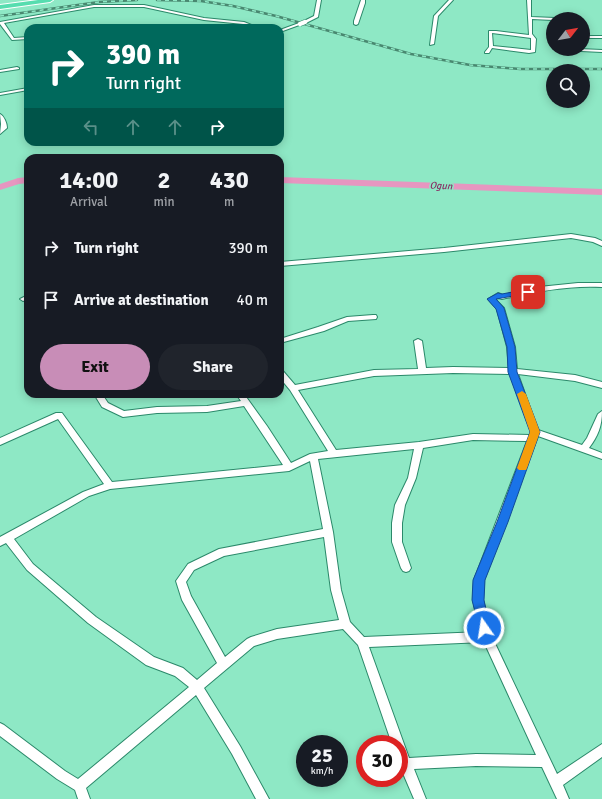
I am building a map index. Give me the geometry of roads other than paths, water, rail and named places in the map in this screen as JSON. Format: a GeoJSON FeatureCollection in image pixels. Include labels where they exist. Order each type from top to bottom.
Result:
{"type":"FeatureCollection","features":[{"type":"Feature","properties":{"kind":"highway"},"geometry":{"type":"LineString","coordinates":[[0,6],[40,0]]}},
{"type":"Feature","properties":{"kind":"highway"},"geometry":{"type":"LineString","coordinates":[[0,6],[50,0]]}},
{"type":"Feature","properties":{"kind":"street"},"geometry":{"type":"LineString","coordinates":[[284,30],[316,17],[319,0]]}},
{"type":"Feature","properties":{"kind":"street"},"geometry":{"type":"LineString","coordinates":[[356,24],[356,20],[362,8],[363,0]]}},
{"type":"Feature","properties":{"kind":"street"},"geometry":{"type":"LineString","coordinates":[[432,44],[436,16],[451,0]]}},
{"type":"Feature","properties":{"kind":"street"},"geometry":{"type":"LineString","coordinates":[[491,47],[529,52],[533,51],[534,39],[530,34],[529,0]]}},
{"type":"Feature","properties":{"kind":"street"},"geometry":{"type":"LineString","coordinates":[[24,38],[13,39],[1,23],[94,6],[144,6],[204,19],[247,24]]}},
{"type":"Feature","properties":{"kind":"street"},"geometry":{"type":"LineString","coordinates":[[530,18],[546,19]]}},
{"type":"Feature","properties":{"kind":"street"},"geometry":{"type":"LineString","coordinates":[[491,47],[489,34],[493,32],[532,37]]}},
{"type":"Feature","properties":{"kind":"street"},"geometry":{"type":"LineString","coordinates":[[590,37],[602,37]]}},
{"type":"Feature","properties":{"kind":"street"},"geometry":{"type":"LineString","coordinates":[[486,52],[491,47]]}},
{"type":"Feature","properties":{"kind":"street"},"geometry":{"type":"LineString","coordinates":[[590,50],[602,51]]}},
{"type":"Feature","properties":{"kind":"street"},"geometry":{"type":"LineString","coordinates":[[0,71],[17,68]]}},
{"type":"Feature","properties":{"kind":"street"},"geometry":{"type":"LineString","coordinates":[[0,94],[24,90]]}},
{"type":"Feature","properties":{"kind":"street"},"geometry":{"type":"LineString","coordinates":[[0,116],[4,124],[4,128],[0,132]]}},
{"type":"Feature","properties":{"kind":"street"},"geometry":{"type":"LineString","coordinates":[[284,264],[488,246],[571,236],[595,240],[602,244]]}},
{"type":"Feature","properties":{"kind":"street"},"geometry":{"type":"LineString","coordinates":[[563,799],[487,637],[478,600],[479,580],[534,435],[513,372],[511,347],[500,308],[491,299],[498,295],[502,297],[544,289],[592,284],[602,285]]}},
{"type":"Feature","properties":{"kind":"street"},"geometry":{"type":"LineString","coordinates":[[284,340],[321,329],[347,319],[373,317]]}},
{"type":"Feature","properties":{"kind":"street"},"geometry":{"type":"LineString","coordinates":[[418,341],[422,371]]}},
{"type":"Feature","properties":{"kind":"street"},"geometry":{"type":"LineString","coordinates":[[293,388],[374,373],[422,371],[513,372],[575,378],[602,385]]}},
{"type":"Feature","properties":{"kind":"street"},"geometry":{"type":"LineString","coordinates":[[284,378],[293,388],[334,453]]}},
{"type":"Feature","properties":{"kind":"street"},"geometry":{"type":"LineString","coordinates":[[101,398],[106,405],[123,414],[157,410],[207,409],[246,403]]}},
{"type":"Feature","properties":{"kind":"street"},"geometry":{"type":"LineString","coordinates":[[243,398],[290,468]]}},
{"type":"Feature","properties":{"kind":"street"},"geometry":{"type":"LineString","coordinates":[[0,442],[59,414],[110,486]]}},
{"type":"Feature","properties":{"kind":"street"},"geometry":{"type":"LineString","coordinates":[[584,449],[592,439],[602,414]]}},
{"type":"Feature","properties":{"kind":"street"},"geometry":{"type":"LineString","coordinates":[[263,799],[236,750],[196,687],[179,672],[150,661],[92,620],[30,567],[4,540],[86,494],[110,486],[290,468],[313,456],[334,453],[419,445],[474,437],[534,435],[584,449],[602,456]]}},
{"type":"Feature","properties":{"kind":"street"},"geometry":{"type":"LineString","coordinates":[[406,568],[397,542],[397,523],[400,505],[412,478],[419,445]]}},
{"type":"Feature","properties":{"kind":"street"},"geometry":{"type":"LineString","coordinates":[[313,456],[328,532],[336,590],[345,624],[362,642],[395,735]]}},
{"type":"Feature","properties":{"kind":"street"},"geometry":{"type":"LineString","coordinates":[[224,665],[186,597],[180,581],[191,567],[222,552],[328,532]]}},
{"type":"Feature","properties":{"kind":"street"},"geometry":{"type":"LineString","coordinates":[[79,786],[196,687],[252,642],[277,634],[345,624]]}},
{"type":"Feature","properties":{"kind":"street"},"geometry":{"type":"LineString","coordinates":[[362,642],[487,637]]}},
{"type":"Feature","properties":{"kind":"street"},"geometry":{"type":"LineString","coordinates":[[0,729],[61,775],[79,786],[84,799]]}},
{"type":"Feature","properties":{"kind":"street"},"geometry":{"type":"LineString","coordinates":[[556,782],[602,750]]}},
{"type":"Feature","properties":{"kind":"street"},"geometry":{"type":"LineString","coordinates":[[408,764],[476,760],[546,761]]}},
{"type":"Feature","properties":{"kind":"street"},"geometry":{"type":"LineString","coordinates":[[408,771],[420,799]]}},
{"type":"Feature","properties":{"kind":"waterway","name":"Ogun"},"geometry":{"type":"LineString","coordinates":[[0,187],[24,180]]}},
{"type":"Feature","properties":{"kind":"waterway","name":"Ogun"},"geometry":{"type":"LineString","coordinates":[[284,180],[602,192]]}},
{"type":"Feature","properties":{"kind":"railway"},"geometry":{"type":"LineString","coordinates":[[0,16],[99,2],[137,0]]}},
{"type":"Feature","properties":{"kind":"railway"},"geometry":{"type":"LineString","coordinates":[[157,0],[201,1],[233,6],[276,16],[411,54],[470,65],[520,69],[602,69]]}}]}
